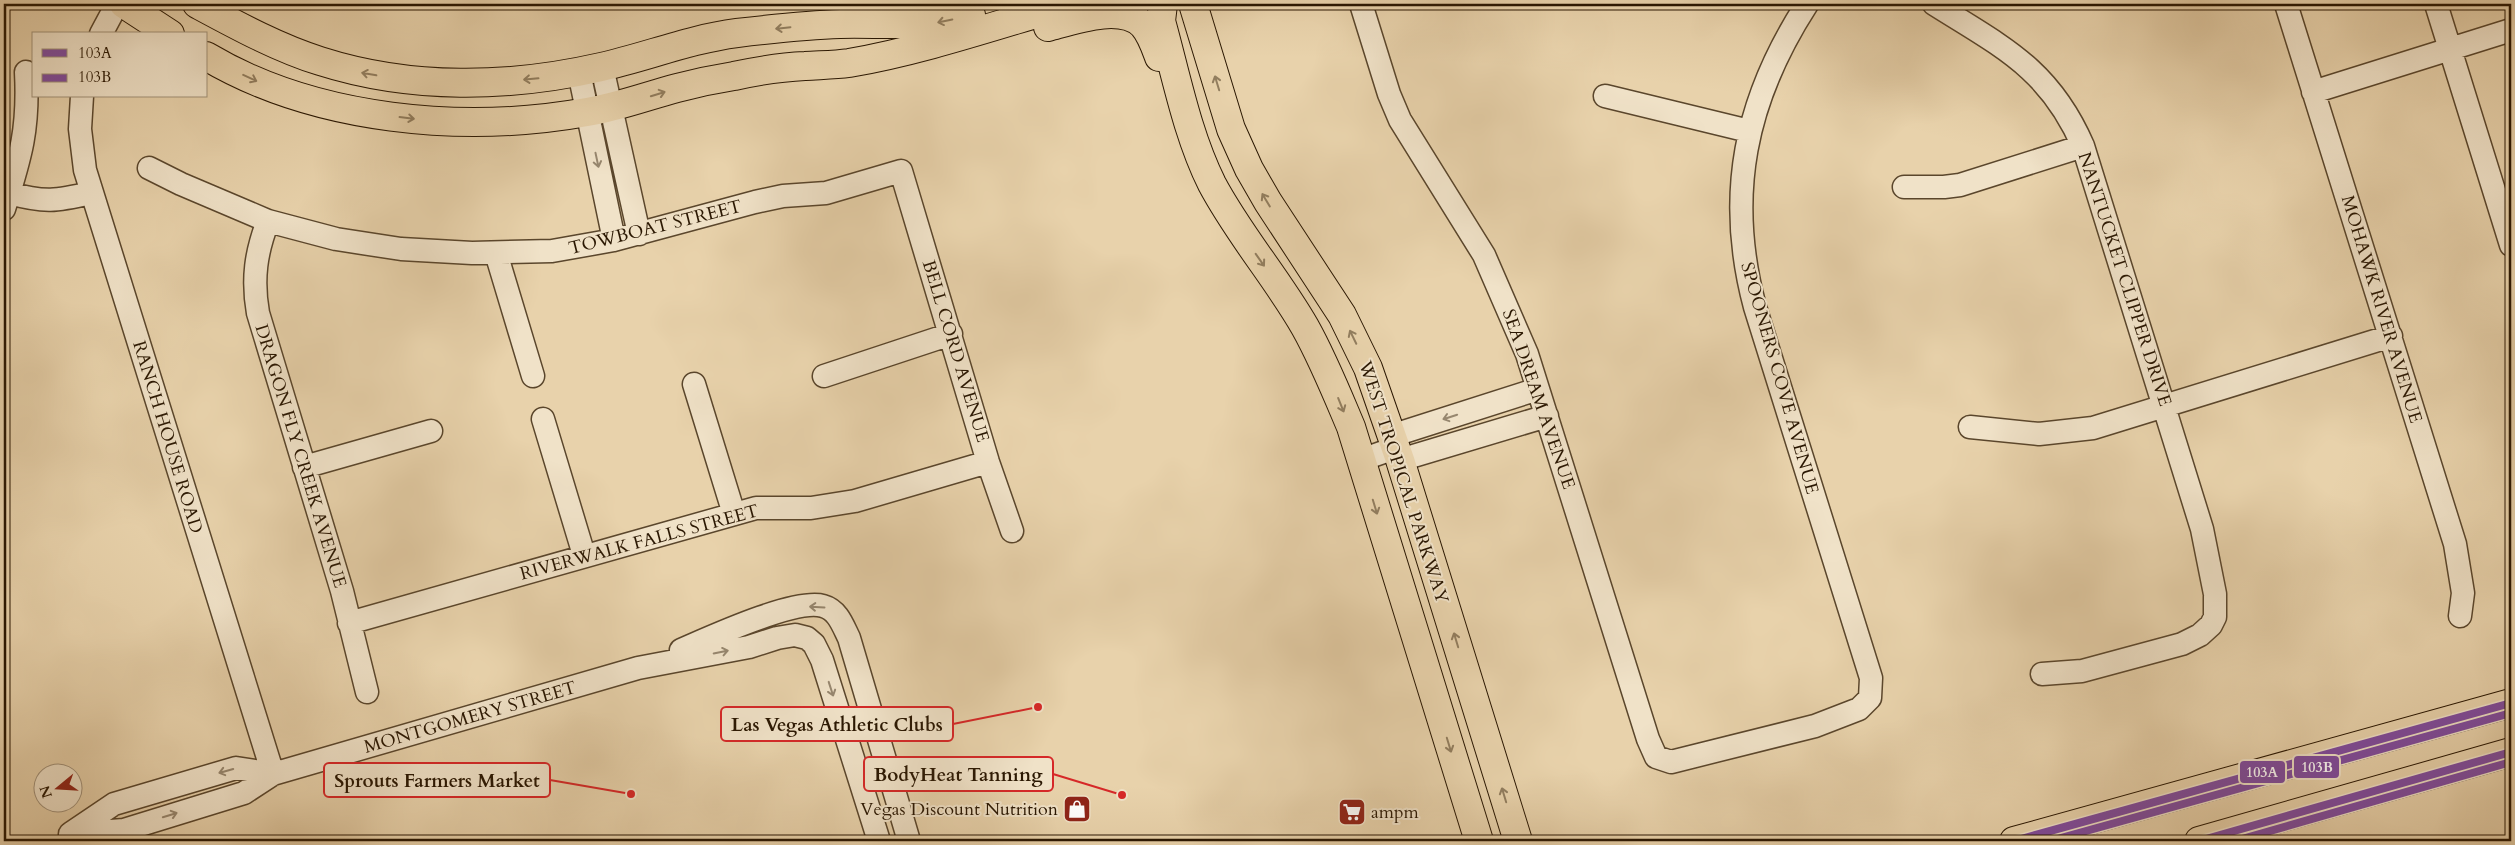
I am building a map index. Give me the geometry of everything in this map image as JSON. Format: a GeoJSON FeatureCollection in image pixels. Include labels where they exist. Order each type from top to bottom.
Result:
{"type":"FeatureCollection","features":[{"type":"Feature","properties":{"kind":"main road"},"geometry":{"type":"LineString","coordinates":[[124,4],[167,32]]}},
{"type":"Feature","properties":{"kind":"main road"},"geometry":{"type":"LineString","coordinates":[[197,4],[230,22],[319,61],[365,74],[431,83],[490,83],[590,69],[729,34],[819,25],[898,26],[943,23],[1009,4]]}},
{"type":"Feature","properties":{"kind":"main road"},"geometry":{"type":"LineString","coordinates":[[847,63],[913,50],[1069,4]]}},
{"type":"Feature","properties":{"kind":"main road","name":"WEST TROPICAL PARKWAY"},"geometry":{"type":"LineString","coordinates":[[1163,4],[1161,21],[1195,142],[1211,182],[1226,210],[1306,328],[1330,378],[1361,460],[1479,841]]}},
{"type":"Feature","properties":{"kind":"main road","name":"WEST TROPICAL PARKWAY"},"geometry":{"type":"LineString","coordinates":[[1193,4],[1231,129],[1249,169],[1268,202],[1342,315],[1368,368],[1396,448],[1518,841]]}},
{"type":"Feature","properties":{"kind":"main road"},"geometry":{"type":"LineString","coordinates":[[208,57],[253,80],[307,98],[360,112],[429,121],[492,122],[599,110],[678,87],[731,76],[803,66],[847,63],[907,63],[1085,16],[1106,14],[1124,16],[1142,24],[1150,36],[1195,142]]}},
{"type":"Feature","properties":{"kind":"main road"},"geometry":{"type":"LineString","coordinates":[[2014,841],[2511,703]]}},
{"type":"Feature","properties":{"kind":"main road"},"geometry":{"type":"LineString","coordinates":[[2199,841],[2511,752]]}},
{"type":"Feature","properties":{"kind":"street"},"geometry":{"type":"LineString","coordinates":[[102,32],[117,4]]}},
{"type":"Feature","properties":{"kind":"street","name":"SEA DREAM AVENUE"},"geometry":{"type":"LineString","coordinates":[[1361,4],[1388,94],[1400,120],[1484,255],[1515,323],[1547,416],[1640,715],[1656,757]]}},
{"type":"Feature","properties":{"kind":"street","name":"SPOONERS COVE AVENUE"},"geometry":{"type":"LineString","coordinates":[[1656,757],[1671,762],[1688,759],[1815,726],[1859,709],[1870,698],[1869,671],[1747,277],[1740,217],[1742,181],[1749,131],[1767,76],[1807,4]]}},
{"type":"Feature","properties":{"kind":"street","name":"NANTUCKET CLIPPER DRIVE"},"geometry":{"type":"LineString","coordinates":[[1934,4],[2025,64],[2044,82],[2064,107],[2083,146],[2166,406],[2210,561],[2216,594],[2215,617],[2211,625],[2200,635],[2182,644],[2082,671],[2042,674]]}},
{"type":"Feature","properties":{"kind":"street","name":"MOHAWK RIVER AVENUE"},"geometry":{"type":"LineString","coordinates":[[2286,4],[2455,544],[2463,593],[2460,616]]}},
{"type":"Feature","properties":{"kind":"street"},"geometry":{"type":"LineString","coordinates":[[2436,4],[2511,245]]}},
{"type":"Feature","properties":{"kind":"street"},"geometry":{"type":"LineString","coordinates":[[2314,92],[2511,30]]}},
{"type":"Feature","properties":{"kind":"street"},"geometry":{"type":"LineString","coordinates":[[590,69],[599,110],[638,234]]}},
{"type":"Feature","properties":{"kind":"street"},"geometry":{"type":"LineString","coordinates":[[26,72],[27,125],[22,152],[6,201],[42,202],[92,193]]}},
{"type":"Feature","properties":{"kind":"street"},"geometry":{"type":"LineString","coordinates":[[1605,96],[1749,131]]}},
{"type":"Feature","properties":{"kind":"street","name":"RANCH HOUSE ROAD"},"geometry":{"type":"LineString","coordinates":[[82,98],[80,112],[81,150],[92,193],[274,774]]}},
{"type":"Feature","properties":{"kind":"street"},"geometry":{"type":"LineString","coordinates":[[599,110],[614,240]]}},
{"type":"Feature","properties":{"kind":"street"},"geometry":{"type":"LineString","coordinates":[[1904,187],[1944,187],[1960,184],[2083,146]]}},
{"type":"Feature","properties":{"kind":"street","name":"TOWBOAT STREET"},"geometry":{"type":"LineString","coordinates":[[149,168],[181,184],[268,220],[336,239],[369,246],[441,252],[496,253],[552,251],[614,240],[754,202],[783,196],[826,193],[901,171]]}},
{"type":"Feature","properties":{"kind":"street","name":"BELL CORD AVENUE"},"geometry":{"type":"LineString","coordinates":[[901,171],[988,462],[1012,531]]}},
{"type":"Feature","properties":{"kind":"street","name":"DRAGON FLY CREEK AVENUE"},"geometry":{"type":"LineString","coordinates":[[268,220],[258,248],[255,296],[258,313],[342,591],[367,692]]}},
{"type":"Feature","properties":{"kind":"street"},"geometry":{"type":"LineString","coordinates":[[496,253],[533,376]]}},
{"type":"Feature","properties":{"kind":"street"},"geometry":{"type":"LineString","coordinates":[[824,376],[951,334]]}},
{"type":"Feature","properties":{"kind":"street"},"geometry":{"type":"LineString","coordinates":[[1970,427],[2039,434],[2093,428],[2391,336]]}},
{"type":"Feature","properties":{"kind":"street"},"geometry":{"type":"LineString","coordinates":[[694,384],[734,514]]}},
{"type":"Feature","properties":{"kind":"street"},"geometry":{"type":"LineString","coordinates":[[1361,460],[1396,448],[1479,408],[1538,389]]}},
{"type":"Feature","properties":{"kind":"street"},"geometry":{"type":"LineString","coordinates":[[1479,408],[1487,434]]}},
{"type":"Feature","properties":{"kind":"street"},"geometry":{"type":"LineString","coordinates":[[1396,448],[1487,434],[1547,416]]}},
{"type":"Feature","properties":{"kind":"street"},"geometry":{"type":"LineString","coordinates":[[543,419],[584,555]]}},
{"type":"Feature","properties":{"kind":"street"},"geometry":{"type":"LineString","coordinates":[[304,468],[431,431]]}},
{"type":"Feature","properties":{"kind":"street","name":"RIVERWALK FALLS STREET"},"geometry":{"type":"LineString","coordinates":[[349,623],[584,555],[756,508],[810,508],[854,501],[988,462]]}},
{"type":"Feature","properties":{"kind":"street","name":"MONTGOMERY STREET"},"geometry":{"type":"LineString","coordinates":[[638,668],[752,620],[813,606],[824,606],[835,613],[849,638],[909,841]]}},
{"type":"Feature","properties":{"kind":"street","name":"MONTGOMERY STREET"},"geometry":{"type":"LineString","coordinates":[[274,774],[236,768],[114,804],[70,834],[124,830],[244,793],[274,774],[638,668],[749,647],[795,635],[807,638],[814,644],[822,660],[860,782]]}},
{"type":"Feature","properties":{"kind":"street"},"geometry":{"type":"LineString","coordinates":[[849,638],[844,641],[842,647],[860,782],[879,841]]}},
{"type":"Feature","properties":{"kind":"transit line","name":"103A"},"geometry":{"type":"LineString","coordinates":[[2014,841],[2511,703]]}},
{"type":"Feature","properties":{"kind":"transit line","name":"103B"},"geometry":{"type":"LineString","coordinates":[[2050,841],[2511,713]]}},
{"type":"Feature","properties":{"kind":"transit line","name":"103A"},"geometry":{"type":"LineString","coordinates":[[2199,841],[2511,752]]}},
{"type":"Feature","properties":{"kind":"transit line","name":"103B"},"geometry":{"type":"LineString","coordinates":[[2235,841],[2511,762]]}},
{"type":"Feature","properties":{"kind":"place","name":"Las Vegas Athletic Clubs"},"geometry":{"type":"Point","coordinates":[1038,707]}},
{"type":"Feature","properties":{"kind":"place","name":"Sprouts Farmers Market"},"geometry":{"type":"Point","coordinates":[631,794]}},
{"type":"Feature","properties":{"kind":"place","name":"BodyHeat Tanning"},"geometry":{"type":"Point","coordinates":[1122,795]}},
{"type":"Feature","properties":{"kind":"place","name":"Vegas Discount Nutrition"},"geometry":{"type":"Point","coordinates":[1077,809]}},
{"type":"Feature","properties":{"kind":"place","name":"ampm"},"geometry":{"type":"Point","coordinates":[1352,812]}}]}
